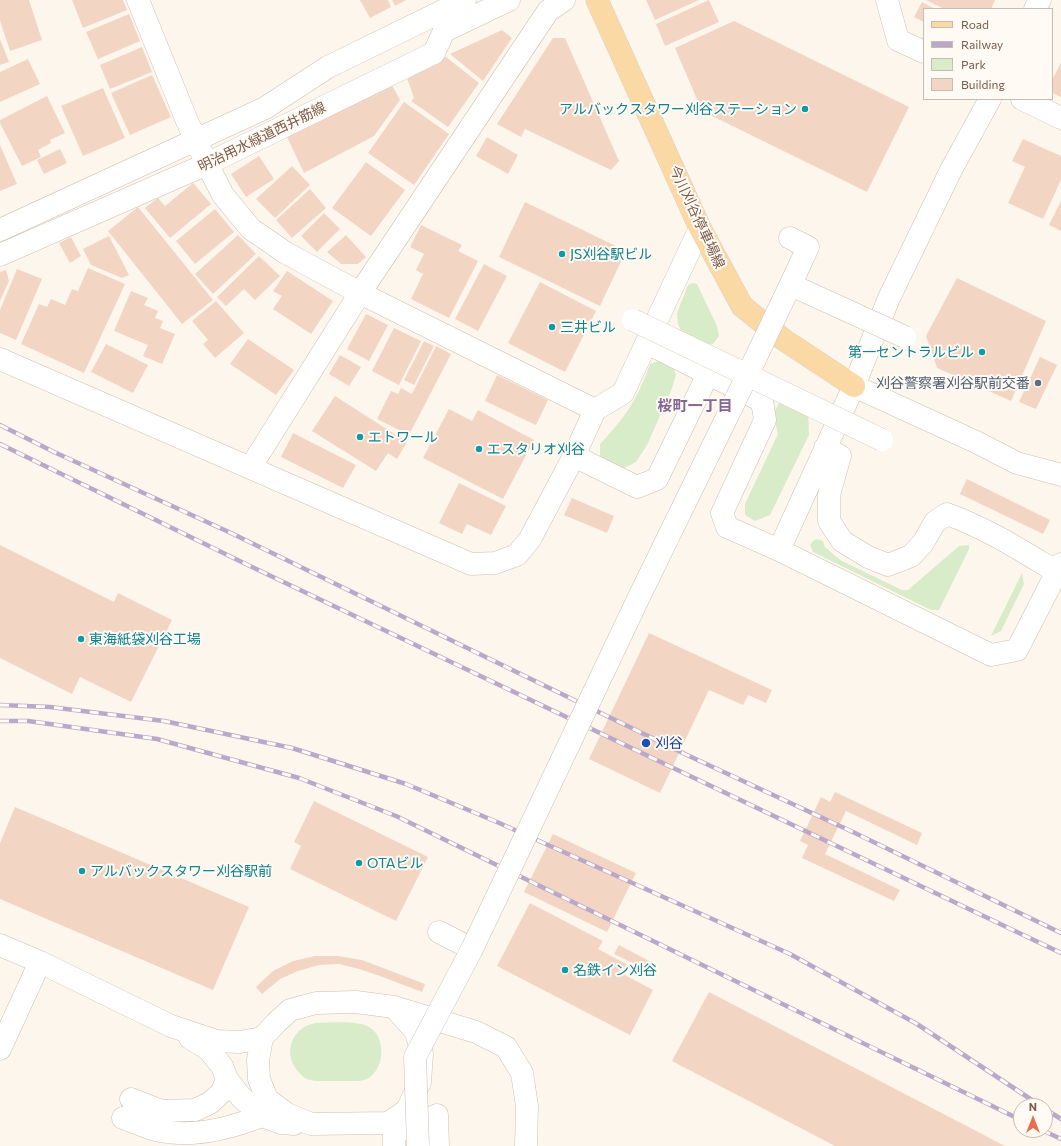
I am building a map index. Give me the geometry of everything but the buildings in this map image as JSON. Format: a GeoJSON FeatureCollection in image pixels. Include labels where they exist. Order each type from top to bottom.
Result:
{"type":"FeatureCollection","features":[{"type":"Feature","properties":{"kind":"main road","name":"今川刈谷停車場線"},"geometry":{"type":"LineString","coordinates":[[597,0],[700,228],[742,306],[784,340],[854,386]]}},
{"type":"Feature","properties":{"kind":"street"},"geometry":{"type":"LineString","coordinates":[[138,0],[196,141],[207,164],[223,195],[251,229],[286,253],[360,293],[595,410]]}},
{"type":"Feature","properties":{"kind":"street"},"geometry":{"type":"LineString","coordinates":[[0,230],[265,108],[328,67],[465,0]]}},
{"type":"Feature","properties":{"kind":"street","name":"明治用水緑道西井筋線"},"geometry":{"type":"LineString","coordinates":[[0,255],[207,164],[434,53],[444,31],[510,0]]}},
{"type":"Feature","properties":{"kind":"street"},"geometry":{"type":"LineString","coordinates":[[250,468],[360,293],[548,12],[564,0]]}},
{"type":"Feature","properties":{"kind":"street"},"geometry":{"type":"LineString","coordinates":[[887,0],[898,40],[923,52]]}},
{"type":"Feature","properties":{"kind":"street"},"geometry":{"type":"LineString","coordinates":[[779,550],[854,386],[888,298],[951,170],[989,100]]}},
{"type":"Feature","properties":{"kind":"street"},"geometry":{"type":"LineString","coordinates":[[1024,100],[1061,118]]}},
{"type":"Feature","properties":{"kind":"street"},"geometry":{"type":"LineString","coordinates":[[0,359],[472,564],[495,563],[517,555],[530,539],[574,456],[595,410],[624,393],[700,228]]}},
{"type":"Feature","properties":{"kind":"street"},"geometry":{"type":"LineString","coordinates":[[418,1146],[415,1057],[472,949],[638,599],[791,285],[808,247],[790,238]]}},
{"type":"Feature","properties":{"kind":"street"},"geometry":{"type":"LineString","coordinates":[[791,285],[905,337]]}},
{"type":"Feature","properties":{"kind":"street"},"geometry":{"type":"LineString","coordinates":[[633,320],[748,374],[882,440]]}},
{"type":"Feature","properties":{"kind":"street"},"geometry":{"type":"LineString","coordinates":[[647,344],[762,401],[765,420],[722,513],[727,527],[779,550],[991,655],[1017,650],[1059,568],[1002,539],[947,514],[935,522],[923,543],[911,556],[888,565],[868,557],[842,541],[829,521],[829,495],[840,456],[825,448]]}},
{"type":"Feature","properties":{"kind":"street"},"geometry":{"type":"LineString","coordinates":[[574,456],[637,487],[657,479],[708,374]]}},
{"type":"Feature","properties":{"kind":"street"},"geometry":{"type":"LineString","coordinates":[[854,386],[976,442],[1017,463],[1061,475]]}},
{"type":"Feature","properties":{"kind":"street"},"geometry":{"type":"LineString","coordinates":[[439,932],[472,949]]}},
{"type":"Feature","properties":{"kind":"street"},"geometry":{"type":"LineString","coordinates":[[0,945],[40,962],[171,1026],[208,1049],[222,1066],[227,1079],[240,1097],[262,1116],[281,1123],[388,1123],[407,1110],[420,1082],[422,1054],[416,1032],[394,1007]]}},
{"type":"Feature","properties":{"kind":"street"},"geometry":{"type":"LineString","coordinates":[[0,1049],[40,962]]}},
{"type":"Feature","properties":{"kind":"street"},"geometry":{"type":"LineString","coordinates":[[311,1124],[287,1114],[267,1099],[259,1079],[258,1060],[262,1038],[290,1010],[316,1003],[356,1002],[394,1007],[476,1032],[506,1047],[522,1073],[527,1106],[526,1146]]}},
{"type":"Feature","properties":{"kind":"street"},"geometry":{"type":"LineString","coordinates":[[171,1026],[216,1040],[240,1042],[262,1038]]}},
{"type":"Feature","properties":{"kind":"street"},"geometry":{"type":"LineString","coordinates":[[227,1079],[222,1092],[210,1103],[195,1110],[161,1111],[127,1109],[160,1131],[192,1134],[239,1125],[262,1116]]}},
{"type":"Feature","properties":{"kind":"street"},"geometry":{"type":"LineString","coordinates":[[394,1146],[394,1134],[436,1115],[438,1146]]}},
{"type":"Feature","properties":{"kind":"green space"},"geometry":{"type":"Polygon","coordinates":[[[693,283],[697,284],[717,326],[719,336],[713,344],[706,345],[683,335],[678,324],[677,313],[688,285],[693,283]]]}},
{"type":"Feature","properties":{"kind":"green space"},"geometry":{"type":"Polygon","coordinates":[[[662,360],[673,367],[676,375],[671,391],[647,445],[636,462],[624,468],[610,466],[600,455],[600,444],[617,425],[630,407],[641,387],[650,364],[662,360]]]}},
{"type":"Feature","properties":{"kind":"green space"},"geometry":{"type":"Polygon","coordinates":[[[788,400],[808,409],[809,435],[770,515],[755,521],[745,515],[745,504],[778,434],[773,414],[779,403],[788,400]]]}},
{"type":"Feature","properties":{"kind":"green space"},"geometry":{"type":"Polygon","coordinates":[[[817,539],[823,541],[825,547],[840,560],[902,590],[908,590],[959,546],[969,545],[969,549],[939,610],[931,610],[813,552],[810,545],[817,539]]]}},
{"type":"Feature","properties":{"kind":"green space"},"geometry":{"type":"Polygon","coordinates":[[[1022,573],[1024,584],[1001,631],[991,636],[1022,573]]]}},
{"type":"Feature","properties":{"kind":"green space"},"geometry":{"type":"Polygon","coordinates":[[[315,1023],[357,1023],[369,1027],[376,1033],[380,1040],[381,1058],[378,1067],[373,1074],[367,1079],[358,1081],[314,1081],[302,1076],[296,1069],[291,1058],[290,1052],[292,1041],[299,1031],[305,1026],[315,1023]]]}},
{"type":"Feature","properties":{"kind":"railway"},"geometry":{"type":"LineString","coordinates":[[0,425],[54,452],[231,533],[687,755],[855,833],[1061,933]]}},
{"type":"Feature","properties":{"kind":"railway"},"geometry":{"type":"LineString","coordinates":[[0,444],[252,567],[1061,953]]}},
{"type":"Feature","properties":{"kind":"railway"},"geometry":{"type":"LineString","coordinates":[[0,705],[50,707],[164,721],[292,748],[406,784],[497,822],[790,954],[917,1024],[1029,1098]]}},
{"type":"Feature","properties":{"kind":"railway"},"geometry":{"type":"LineString","coordinates":[[0,721],[28,721],[157,739],[299,778],[396,816],[1013,1116]]}},
{"type":"Feature","properties":{"kind":"railway"},"geometry":{"type":"LineString","coordinates":[[1053,1114],[1061,1119]]}},
{"type":"Feature","properties":{"kind":"railway"},"geometry":{"type":"LineString","coordinates":[[1053,1135],[1061,1139]]}},
{"type":"Feature","properties":{"kind":"place","name":"アルバックスタワー刈谷ステーション"},"geometry":{"type":"Point","coordinates":[805,109]}},
{"type":"Feature","properties":{"kind":"place","name":"JS刈谷駅ビル"},"geometry":{"type":"Point","coordinates":[562,254]}},
{"type":"Feature","properties":{"kind":"place","name":"三井ビル"},"geometry":{"type":"Point","coordinates":[552,327]}},
{"type":"Feature","properties":{"kind":"place","name":"第一セントラルビル"},"geometry":{"type":"Point","coordinates":[982,352]}},
{"type":"Feature","properties":{"kind":"place","name":"刈谷警察署刈谷駅前交番"},"geometry":{"type":"Point","coordinates":[1038,383]}},
{"type":"Feature","properties":{"kind":"place","name":"エトワール"},"geometry":{"type":"Point","coordinates":[360,437]}},
{"type":"Feature","properties":{"kind":"place","name":"エスタリオ刈谷"},"geometry":{"type":"Point","coordinates":[479,449]}},
{"type":"Feature","properties":{"kind":"place","name":"東海紙袋刈谷工場"},"geometry":{"type":"Point","coordinates":[81,639]}},
{"type":"Feature","properties":{"kind":"place","name":"刈谷"},"geometry":{"type":"Point","coordinates":[646,743]}},
{"type":"Feature","properties":{"kind":"place","name":"OTAビル"},"geometry":{"type":"Point","coordinates":[359,863]}},
{"type":"Feature","properties":{"kind":"place","name":"アルバックスタワー刈谷駅前"},"geometry":{"type":"Point","coordinates":[82,871]}},
{"type":"Feature","properties":{"kind":"place","name":"名鉄イン刈谷"},"geometry":{"type":"Point","coordinates":[565,970]}},
{"type":"Feature","properties":{"kind":"district","name":"桜町一丁目"},"geometry":{"type":"Point","coordinates":[695,406]}}]}
